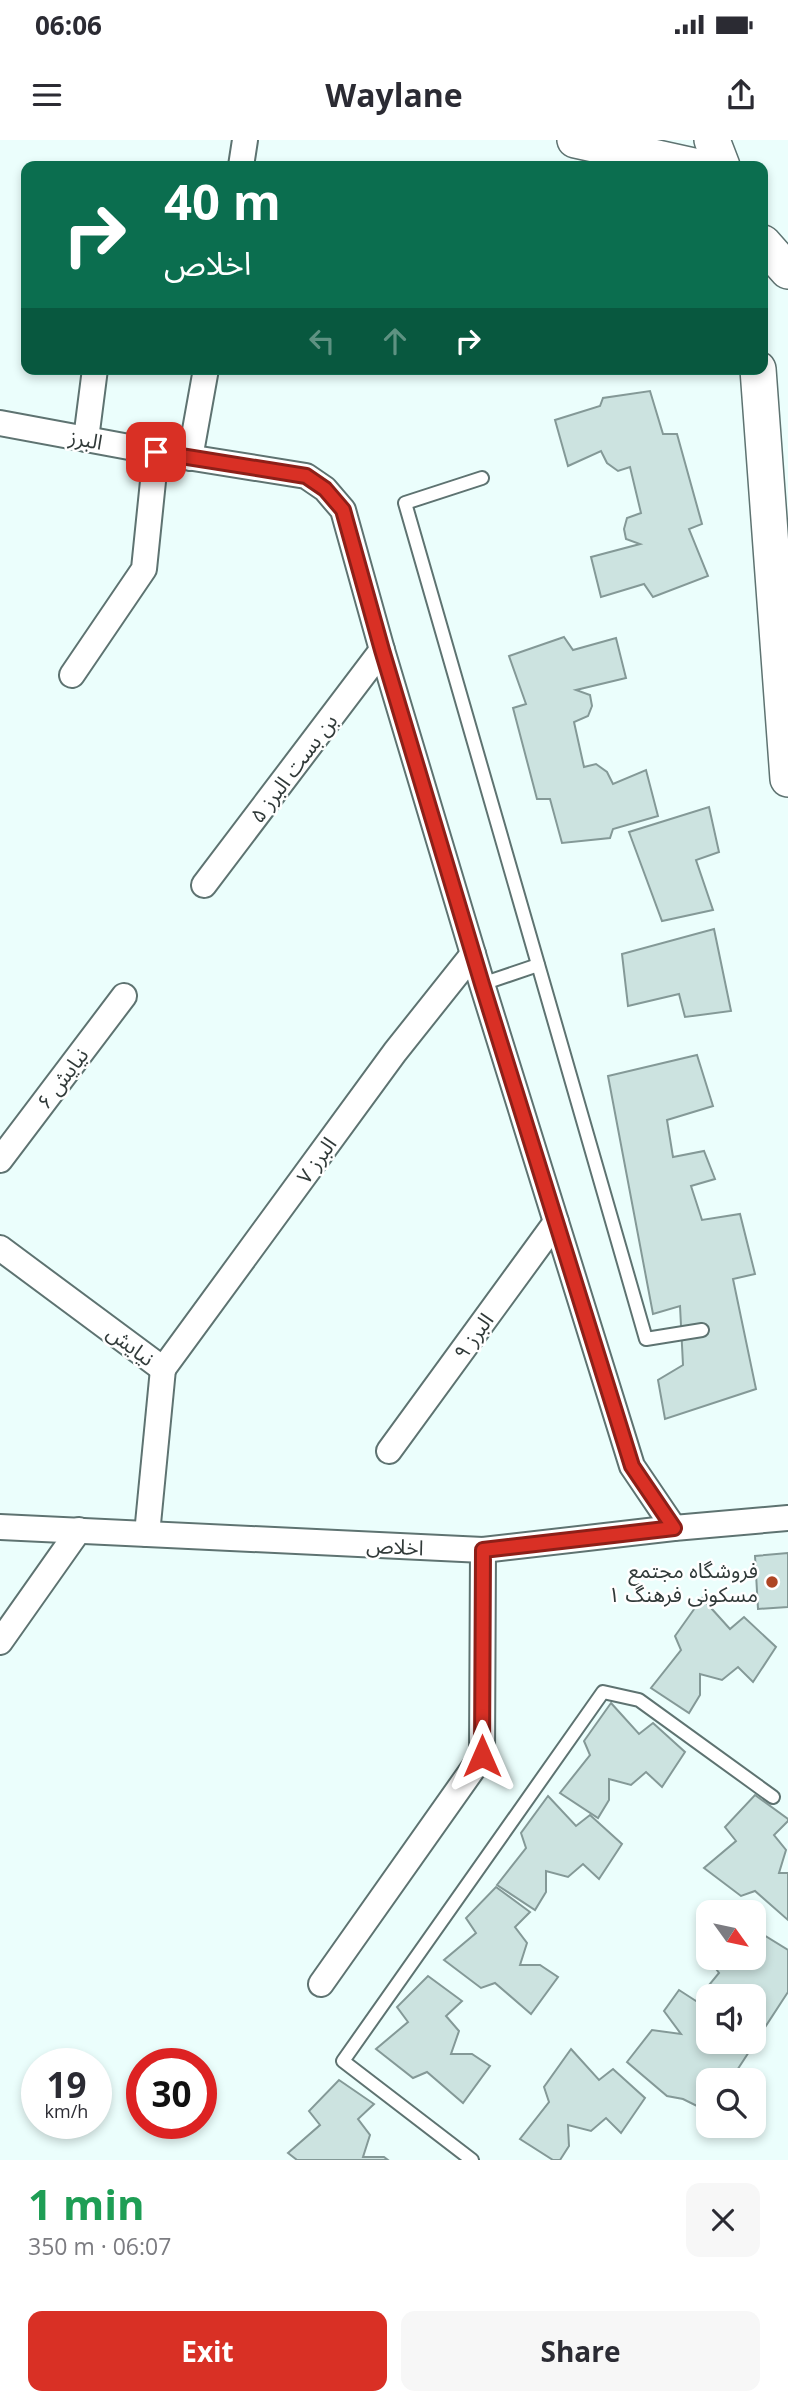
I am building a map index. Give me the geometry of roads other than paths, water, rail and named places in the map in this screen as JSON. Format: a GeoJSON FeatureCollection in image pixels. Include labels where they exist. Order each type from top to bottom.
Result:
{"type":"FeatureCollection","features":[{"type":"Feature","properties":{"kind":"main road"},"geometry":{"type":"LineString","coordinates":[[575,140],[671,161]]}},
{"type":"Feature","properties":{"kind":"main road"},"geometry":{"type":"LineString","coordinates":[[712,140],[720,161]]}},
{"type":"Feature","properties":{"kind":"main road"},"geometry":{"type":"LineString","coordinates":[[768,249],[788,271]]}},
{"type":"Feature","properties":{"kind":"main road"},"geometry":{"type":"LineString","coordinates":[[760,375],[775,416],[788,779]]}},
{"type":"Feature","properties":{"kind":"street"},"geometry":{"type":"LineString","coordinates":[[242,161],[245,140]]}},
{"type":"Feature","properties":{"kind":"street"},"geometry":{"type":"LineString","coordinates":[[86,439],[94,375]]}},
{"type":"Feature","properties":{"kind":"street"},"geometry":{"type":"LineString","coordinates":[[190,458],[205,375]]}},
{"type":"Feature","properties":{"kind":"street","name":"البرز"},"geometry":{"type":"LineString","coordinates":[[0,422],[156,452],[306,476],[325,489],[343,510],[482,984],[632,1466],[674,1528]]}},
{"type":"Feature","properties":{"kind":"street"},"geometry":{"type":"LineString","coordinates":[[72,675],[144,569],[156,452]]}},
{"type":"Feature","properties":{"kind":"street","name":"بن بست البرز ۵"},"geometry":{"type":"LineString","coordinates":[[204,886],[382,650]]}},
{"type":"Feature","properties":{"kind":"street","name":"البرز ۷"},"geometry":{"type":"LineString","coordinates":[[163,1369],[395,1052],[473,954]]}},
{"type":"Feature","properties":{"kind":"street","name":"نیایش ۶"},"geometry":{"type":"LineString","coordinates":[[0,1160],[124,996]]}},
{"type":"Feature","properties":{"kind":"street","name":"البرز ۹"},"geometry":{"type":"LineString","coordinates":[[389,1451],[556,1222]]}},
{"type":"Feature","properties":{"kind":"street","name":"نیایش"},"geometry":{"type":"LineString","coordinates":[[0,1248],[163,1369],[147,1534]]}},
{"type":"Feature","properties":{"kind":"street","name":"اخلاص"},"geometry":{"type":"LineString","coordinates":[[0,1527],[483,1550],[788,1518]]}},
{"type":"Feature","properties":{"kind":"street"},"geometry":{"type":"LineString","coordinates":[[0,1642],[79,1530]]}},
{"type":"Feature","properties":{"kind":"street"},"geometry":{"type":"LineString","coordinates":[[321,1984],[482,1756],[483,1550]]}},
{"type":"Feature","properties":{"kind":"lane"},"geometry":{"type":"LineString","coordinates":[[482,478],[405,503],[646,1339],[702,1330]]}},
{"type":"Feature","properties":{"kind":"lane"},"geometry":{"type":"LineString","coordinates":[[482,984],[538,965]]}},
{"type":"Feature","properties":{"kind":"lane"},"geometry":{"type":"LineString","coordinates":[[472,2160],[344,2061],[603,1692],[639,1700],[773,1797]]}},
{"type":"Feature","properties":{"kind":"place","name":"فروشگاه مجتمع مسکونی فرهنگ ۱"},"geometry":{"type":"Point","coordinates":[772,1582]}}]}
